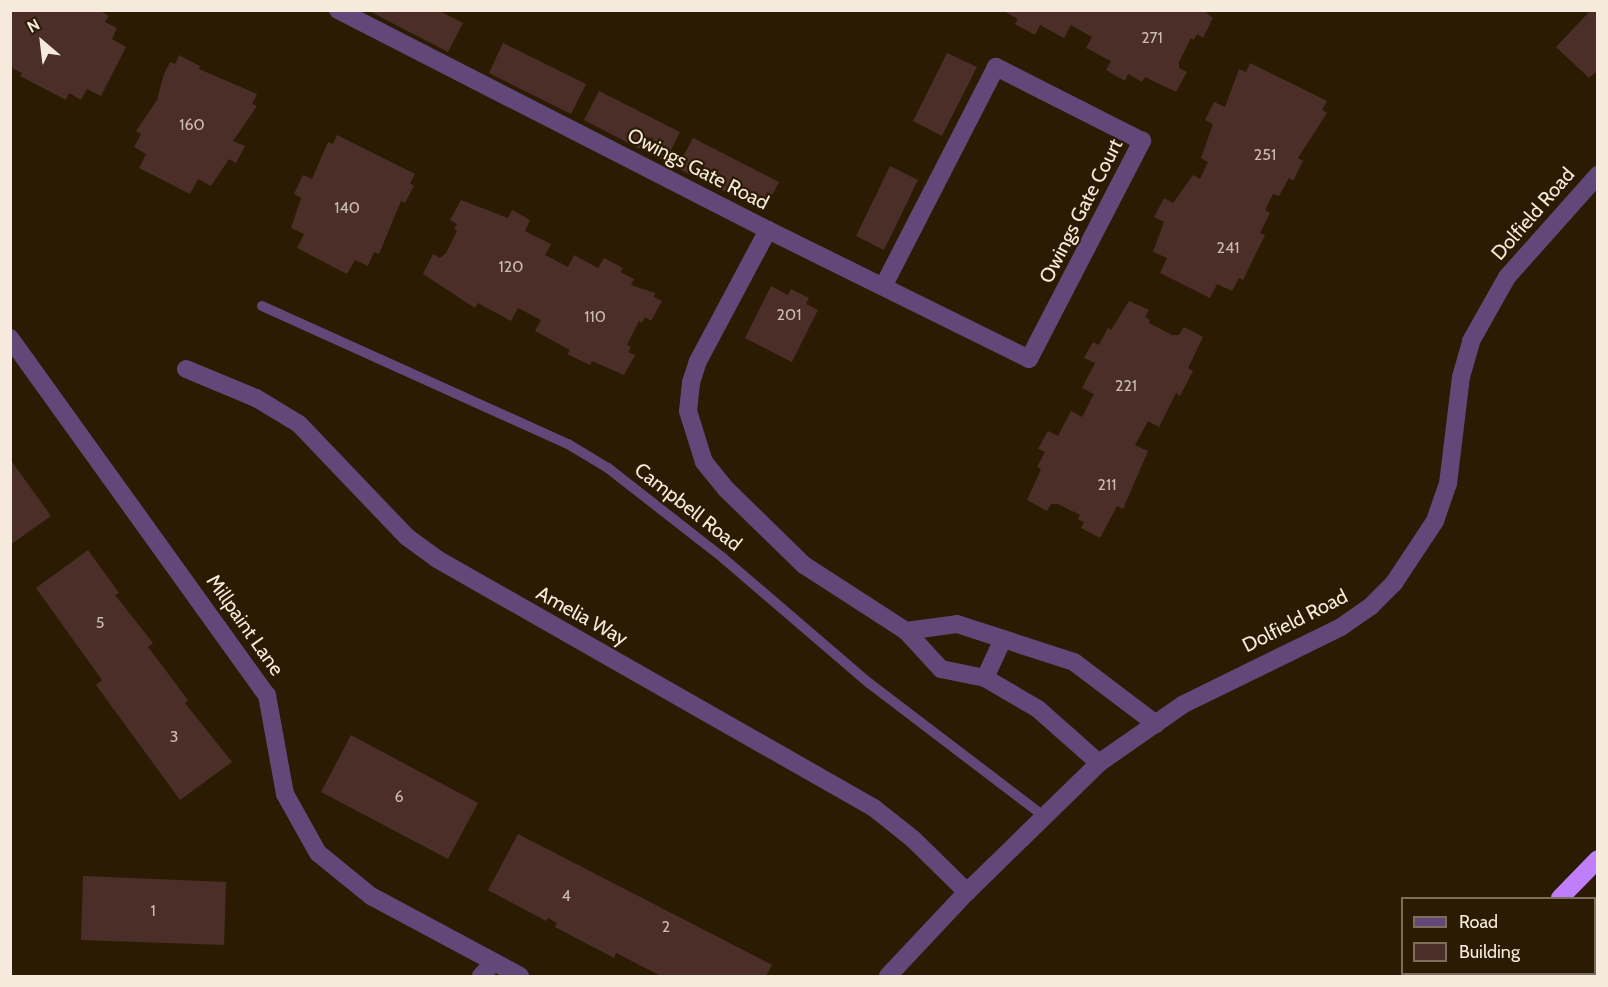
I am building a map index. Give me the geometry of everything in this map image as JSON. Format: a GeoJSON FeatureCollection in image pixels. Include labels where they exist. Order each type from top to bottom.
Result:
{"type":"FeatureCollection","features":[{"type":"Feature","properties":{"kind":"highway"},"geometry":{"type":"LineString","coordinates":[[1561,897],[1598,860]]}},
{"type":"Feature","properties":{"kind":"street","name":"Owings Gate Road"},"geometry":{"type":"LineString","coordinates":[[338,10],[768,230],[698,361],[688,411],[693,434],[704,462],[726,489],[804,565],[840,592],[906,631],[941,669],[985,678],[1038,709],[1099,763]]}},
{"type":"Feature","properties":{"kind":"street","name":"Owings Gate Court"},"geometry":{"type":"LineString","coordinates":[[768,230],[884,285],[1029,359],[1142,141],[996,67],[884,285]]}},
{"type":"Feature","properties":{"kind":"street","name":"Dolfield Road"},"geometry":{"type":"LineString","coordinates":[[888,976],[1042,815],[1099,763],[1156,724],[1228,681],[1341,627],[1371,606],[1394,582],[1435,520],[1448,484],[1461,377],[1471,341],[1507,277],[1598,175]]}},
{"type":"Feature","properties":{"kind":"street","name":"Millpaint Lane"},"geometry":{"type":"LineString","coordinates":[[10,338],[267,695],[285,794],[318,853],[371,896],[520,976]]}},
{"type":"Feature","properties":{"kind":"street","name":"Amelia Way"},"geometry":{"type":"LineString","coordinates":[[186,369],[256,398],[299,424],[407,537],[437,559],[874,808],[913,839],[967,892]]}},
{"type":"Feature","properties":{"kind":"street"},"geometry":{"type":"LineString","coordinates":[[906,631],[957,624],[1074,662],[1156,724]]}},
{"type":"Feature","properties":{"kind":"street"},"geometry":{"type":"LineString","coordinates":[[985,678],[1003,639]]}},
{"type":"Feature","properties":{"kind":"street"},"geometry":{"type":"LineString","coordinates":[[481,976],[494,962]]}},
{"type":"Feature","properties":{"kind":"lane","name":"Campbell Road"},"geometry":{"type":"LineString","coordinates":[[262,306],[568,444],[608,468],[715,551],[869,683],[1042,815]]}},
{"type":"Feature","properties":{"kind":"building"},"geometry":{"type":"Polygon","coordinates":[[[10,10],[99,10],[109,16],[105,22],[117,28],[112,39],[126,47],[101,96],[87,89],[81,100],[69,93],[66,100],[20,76],[22,73],[10,67],[10,10]]]}},
{"type":"Feature","properties":{"kind":"building"},"geometry":{"type":"Polygon","coordinates":[[[367,10],[438,10],[463,23],[448,52],[367,10]]]}},
{"type":"Feature","properties":{"kind":"building"},"geometry":{"type":"Polygon","coordinates":[[[1002,10],[1203,10],[1213,18],[1203,38],[1197,34],[1194,40],[1191,38],[1179,62],[1179,68],[1187,72],[1176,92],[1145,77],[1142,82],[1128,74],[1125,81],[1106,70],[1111,61],[1086,48],[1092,37],[1071,25],[1064,38],[1040,25],[1035,35],[1015,24],[1018,19],[1002,10]]]}},
{"type":"Feature","properties":{"kind":"building"},"geometry":{"type":"Polygon","coordinates":[[[1591,10],[1598,10],[1598,70],[1589,78],[1556,47],[1591,10]]]}},
{"type":"Feature","properties":{"kind":"building"},"geometry":{"type":"Polygon","coordinates":[[[503,43],[586,84],[571,114],[489,73],[503,43]]]}},
{"type":"Feature","properties":{"kind":"building"},"geometry":{"type":"Polygon","coordinates":[[[947,53],[977,67],[942,136],[913,121],[947,53]]]}},
{"type":"Feature","properties":{"kind":"building"},"geometry":{"type":"Polygon","coordinates":[[[179,55],[200,66],[199,69],[257,94],[252,104],[257,106],[233,141],[245,146],[236,163],[229,159],[211,186],[198,179],[190,194],[139,168],[146,154],[134,147],[141,134],[136,131],[157,100],[170,62],[175,64],[179,55]]]}},
{"type":"Feature","properties":{"kind":"building"},"geometry":{"type":"Polygon","coordinates":[[[1250,63],[1327,101],[1322,110],[1327,113],[1298,158],[1303,161],[1293,181],[1289,178],[1279,196],[1273,194],[1265,210],[1270,213],[1260,233],[1265,235],[1243,280],[1239,278],[1232,291],[1217,284],[1210,298],[1160,273],[1167,258],[1153,252],[1164,222],[1154,217],[1164,198],[1173,203],[1193,175],[1200,179],[1208,162],[1201,158],[1213,124],[1205,120],[1214,102],[1225,107],[1239,69],[1246,72],[1250,63]]]}},
{"type":"Feature","properties":{"kind":"building"},"geometry":{"type":"Polygon","coordinates":[[[599,91],[680,132],[665,162],[584,120],[599,91]]]}},
{"type":"Feature","properties":{"kind":"building"},"geometry":{"type":"Polygon","coordinates":[[[337,135],[415,174],[410,183],[414,186],[405,203],[401,201],[379,254],[374,252],[368,266],[355,260],[347,274],[297,248],[304,234],[291,228],[301,198],[294,194],[303,175],[312,179],[328,142],[333,144],[337,135]]]}},
{"type":"Feature","properties":{"kind":"building"},"geometry":{"type":"Polygon","coordinates":[[[693,138],[779,182],[764,211],[677,168],[693,138]]]}},
{"type":"Feature","properties":{"kind":"building"},"geometry":{"type":"Polygon","coordinates":[[[890,166],[918,180],[884,250],[856,236],[890,166]]]}},
{"type":"Feature","properties":{"kind":"building"},"geometry":{"type":"Polygon","coordinates":[[[461,200],[508,218],[512,210],[530,220],[525,231],[551,244],[545,255],[568,267],[574,255],[598,268],[604,258],[623,268],[620,272],[634,279],[631,285],[655,293],[654,297],[662,301],[651,321],[645,317],[642,323],[639,321],[627,345],[631,347],[628,352],[635,355],[624,375],[592,361],[590,365],[567,354],[570,350],[535,331],[541,320],[518,308],[511,321],[478,303],[475,308],[423,274],[433,254],[440,258],[446,253],[457,231],[454,229],[457,224],[450,220],[461,200]]]}},
{"type":"Feature","properties":{"kind":"building"},"geometry":{"type":"Polygon","coordinates":[[[771,286],[788,295],[791,289],[809,298],[806,304],[818,310],[792,362],[745,338],[771,286]]]}},
{"type":"Feature","properties":{"kind":"building"},"geometry":{"type":"Polygon","coordinates":[[[1129,301],[1149,310],[1145,317],[1150,320],[1149,323],[1172,335],[1179,335],[1184,327],[1203,337],[1188,368],[1193,371],[1180,396],[1176,393],[1159,427],[1148,421],[1135,445],[1148,451],[1123,509],[1117,506],[1100,538],[1081,528],[1084,522],[1078,519],[1080,515],[1058,504],[1051,504],[1047,511],[1027,500],[1041,469],[1037,467],[1045,452],[1038,449],[1048,431],[1058,436],[1071,411],[1082,417],[1094,394],[1082,388],[1095,363],[1084,358],[1093,342],[1099,345],[1108,328],[1111,330],[1129,301]]]}},
{"type":"Feature","properties":{"kind":"building"},"geometry":{"type":"Polygon","coordinates":[[[10,459],[51,516],[10,545],[10,459]]]}},
{"type":"Feature","properties":{"kind":"building"},"geometry":{"type":"Polygon","coordinates":[[[88,550],[119,593],[115,595],[153,643],[148,647],[188,700],[185,703],[232,762],[180,800],[96,685],[102,680],[36,588],[88,550]]]}},
{"type":"Feature","properties":{"kind":"building"},"geometry":{"type":"Polygon","coordinates":[[[351,735],[478,803],[448,859],[321,792],[351,735]]]}},
{"type":"Feature","properties":{"kind":"building"},"geometry":{"type":"Polygon","coordinates":[[[518,834],[772,965],[766,976],[661,976],[616,953],[614,958],[555,927],[557,923],[548,918],[546,921],[488,890],[518,834]]]}},
{"type":"Feature","properties":{"kind":"building"},"geometry":{"type":"Polygon","coordinates":[[[83,876],[226,882],[224,945],[81,940],[83,876]]]}}]}
